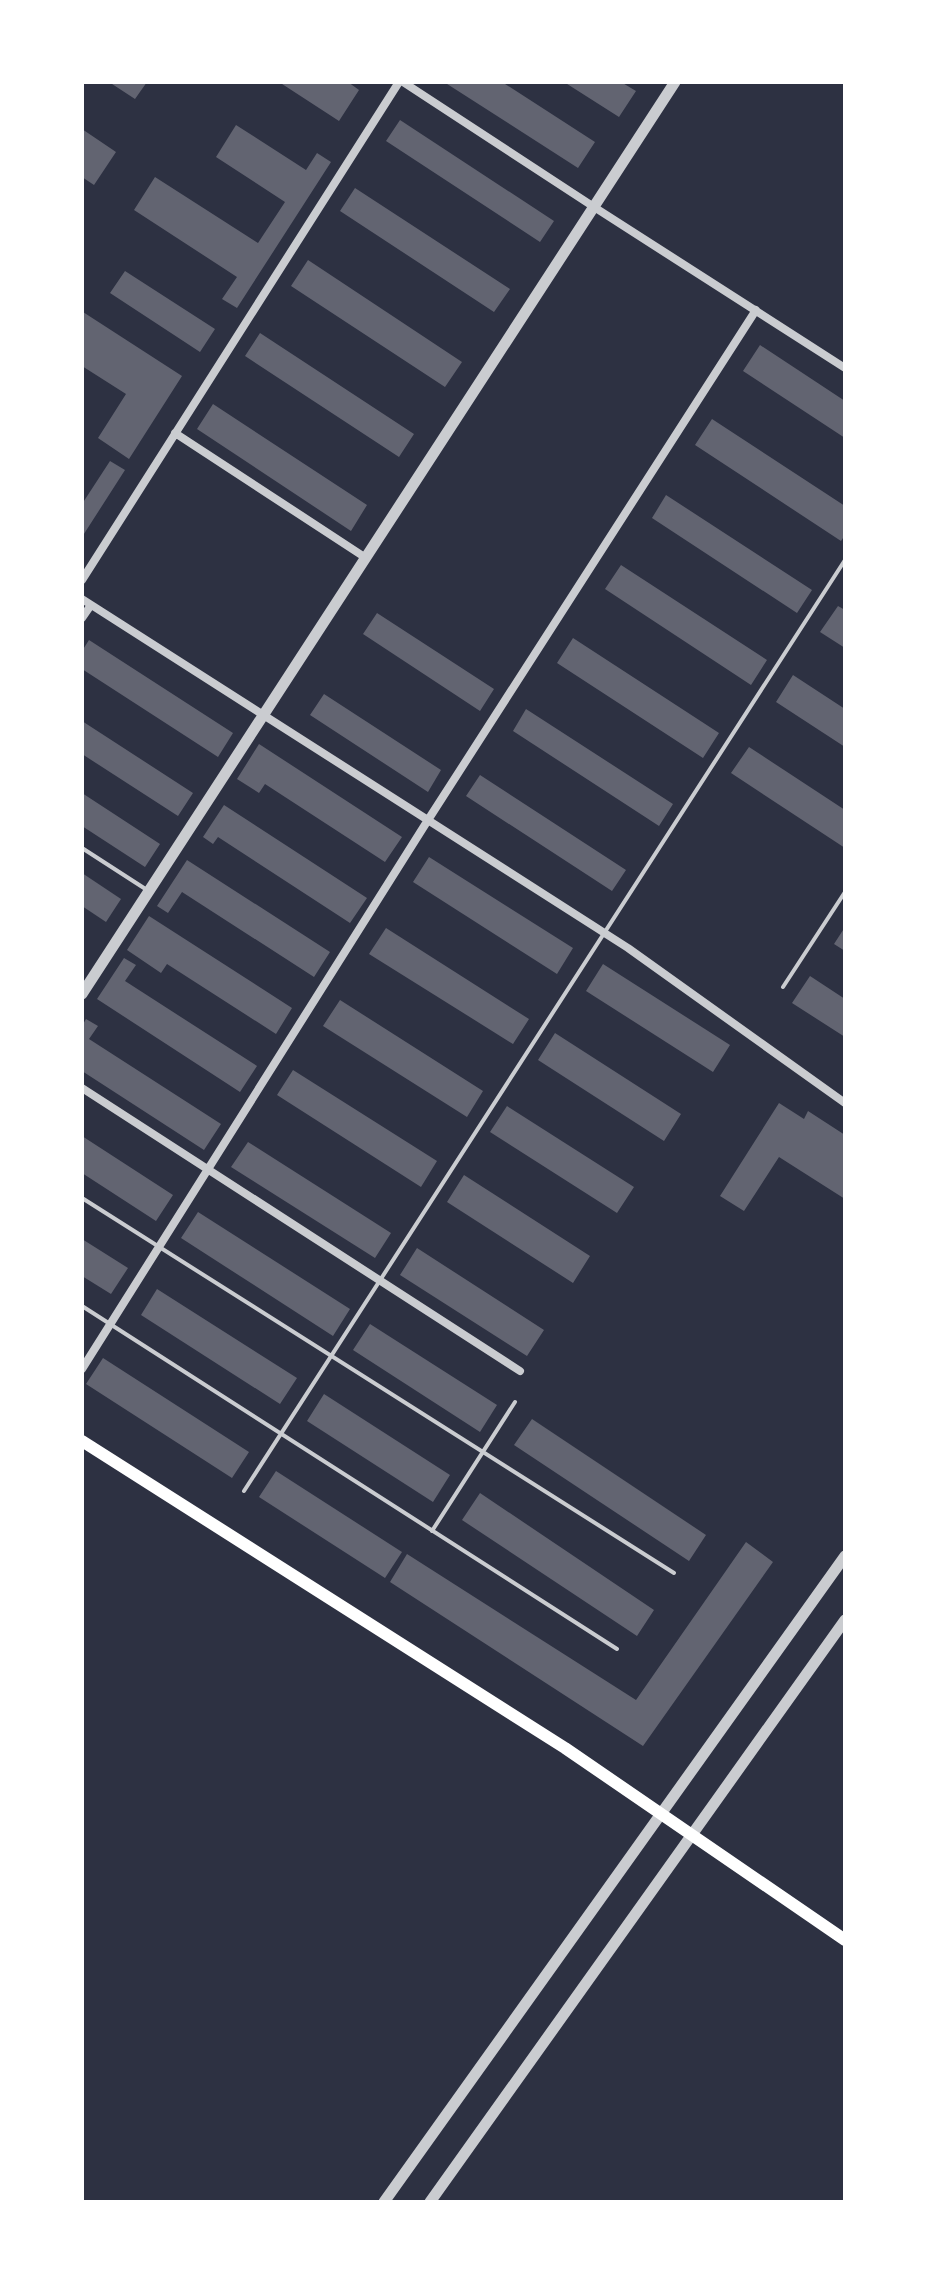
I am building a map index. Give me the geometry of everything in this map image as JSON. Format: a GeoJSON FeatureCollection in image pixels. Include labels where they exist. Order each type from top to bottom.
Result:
{"type":"FeatureCollection","features":[{"type":"Feature","properties":{"kind":"main road"},"geometry":{"type":"LineString","coordinates":[[82,1441],[565,1748],[845,1940]]}},
{"type":"Feature","properties":{"kind":"street"},"geometry":{"type":"LineString","coordinates":[[82,580],[401,82],[845,368]]}},
{"type":"Feature","properties":{"kind":"street"},"geometry":{"type":"LineString","coordinates":[[82,994],[675,82]]}},
{"type":"Feature","properties":{"kind":"street"},"geometry":{"type":"LineString","coordinates":[[82,1369],[428,820],[756,310]]}},
{"type":"Feature","properties":{"kind":"street"},"geometry":{"type":"LineString","coordinates":[[175,433],[366,558]]}},
{"type":"Feature","properties":{"kind":"street"},"geometry":{"type":"LineString","coordinates":[[82,618],[86,602],[604,933],[845,1103]]}},
{"type":"Feature","properties":{"kind":"street"},"geometry":{"type":"LineString","coordinates":[[82,1088],[520,1371]]}},
{"type":"Feature","properties":{"kind":"street"},"geometry":{"type":"LineString","coordinates":[[384,2202],[845,1556]]}},
{"type":"Feature","properties":{"kind":"street"},"geometry":{"type":"LineString","coordinates":[[430,2202],[845,1620]]}},
{"type":"Feature","properties":{"kind":"lane"},"geometry":{"type":"LineString","coordinates":[[244,1491],[845,560]]}},
{"type":"Feature","properties":{"kind":"lane"},"geometry":{"type":"LineString","coordinates":[[82,848],[149,892]]}},
{"type":"Feature","properties":{"kind":"lane"},"geometry":{"type":"LineString","coordinates":[[783,987],[845,892]]}},
{"type":"Feature","properties":{"kind":"lane"},"geometry":{"type":"LineString","coordinates":[[82,1198],[674,1573]]}},
{"type":"Feature","properties":{"kind":"lane"},"geometry":{"type":"LineString","coordinates":[[82,1306],[617,1649]]}},
{"type":"Feature","properties":{"kind":"lane"},"geometry":{"type":"LineString","coordinates":[[432,1531],[515,1402]]}},
{"type":"Feature","properties":{"kind":"building"},"geometry":{"type":"Polygon","coordinates":[[[109,82],[147,82],[135,99],[109,82]]]}},
{"type":"Feature","properties":{"kind":"building"},"geometry":{"type":"Polygon","coordinates":[[[279,82],[348,82],[359,90],[339,121],[279,82]]]}},
{"type":"Feature","properties":{"kind":"building"},"geometry":{"type":"Polygon","coordinates":[[[444,82],[502,82],[595,142],[578,168],[444,82]]]}},
{"type":"Feature","properties":{"kind":"building"},"geometry":{"type":"Polygon","coordinates":[[[564,82],[621,82],[636,91],[619,117],[564,82]]]}},
{"type":"Feature","properties":{"kind":"building"},"geometry":{"type":"Polygon","coordinates":[[[400,120],[554,221],[540,242],[386,141],[400,120]]]}},
{"type":"Feature","properties":{"kind":"building"},"geometry":{"type":"Polygon","coordinates":[[[236,125],[306,170],[317,153],[331,162],[237,308],[222,299],[237,277],[134,210],[155,177],[258,243],[285,202],[216,157],[236,125]]]}},
{"type":"Feature","properties":{"kind":"building"},"geometry":{"type":"Polygon","coordinates":[[[82,129],[116,152],[94,185],[82,177],[82,129]]]}},
{"type":"Feature","properties":{"kind":"building"},"geometry":{"type":"Polygon","coordinates":[[[355,188],[510,289],[494,312],[340,211],[355,188]]]}},
{"type":"Feature","properties":{"kind":"building"},"geometry":{"type":"Polygon","coordinates":[[[308,260],[462,362],[445,387],[291,286],[308,260]]]}},
{"type":"Feature","properties":{"kind":"building"},"geometry":{"type":"Polygon","coordinates":[[[125,271],[215,329],[200,352],[110,293],[125,271]]]}},
{"type":"Feature","properties":{"kind":"building"},"geometry":{"type":"Polygon","coordinates":[[[83,312],[182,376],[129,459],[98,438],[126,394],[82,366],[83,312]]]}},
{"type":"Feature","properties":{"kind":"building"},"geometry":{"type":"Polygon","coordinates":[[[260,333],[414,434],[399,457],[245,356],[260,333]]]}},
{"type":"Feature","properties":{"kind":"building"},"geometry":{"type":"Polygon","coordinates":[[[760,345],[845,401],[845,438],[743,371],[760,345]]]}},
{"type":"Feature","properties":{"kind":"building"},"geometry":{"type":"Polygon","coordinates":[[[213,404],[367,505],[351,531],[197,429],[213,404]]]}},
{"type":"Feature","properties":{"kind":"building"},"geometry":{"type":"Polygon","coordinates":[[[712,419],[845,506],[845,535],[841,541],[695,445],[712,419]]]}},
{"type":"Feature","properties":{"kind":"building"},"geometry":{"type":"Polygon","coordinates":[[[110,461],[125,470],[82,537],[82,504],[110,461]]]}},
{"type":"Feature","properties":{"kind":"building"},"geometry":{"type":"Polygon","coordinates":[[[666,495],[812,590],[797,613],[652,518],[666,495]]]}},
{"type":"Feature","properties":{"kind":"building"},"geometry":{"type":"Polygon","coordinates":[[[621,565],[767,660],[751,685],[605,589],[621,565]]]}},
{"type":"Feature","properties":{"kind":"building"},"geometry":{"type":"Polygon","coordinates":[[[838,606],[845,610],[845,648],[820,632],[838,606]]]}},
{"type":"Feature","properties":{"kind":"building"},"geometry":{"type":"Polygon","coordinates":[[[377,613],[494,689],[480,711],[363,634],[377,613]]]}},
{"type":"Feature","properties":{"kind":"building"},"geometry":{"type":"Polygon","coordinates":[[[573,638],[719,733],[703,758],[557,663],[573,638]]]}},
{"type":"Feature","properties":{"kind":"building"},"geometry":{"type":"Polygon","coordinates":[[[89,640],[233,733],[218,757],[82,669],[82,651],[89,640]]]}},
{"type":"Feature","properties":{"kind":"building"},"geometry":{"type":"Polygon","coordinates":[[[793,675],[845,709],[845,747],[776,702],[793,675]]]}},
{"type":"Feature","properties":{"kind":"building"},"geometry":{"type":"Polygon","coordinates":[[[324,694],[441,770],[428,792],[310,715],[324,694]]]}},
{"type":"Feature","properties":{"kind":"building"},"geometry":{"type":"Polygon","coordinates":[[[526,709],[673,804],[659,826],[513,731],[526,709]]]}},
{"type":"Feature","properties":{"kind":"building"},"geometry":{"type":"Polygon","coordinates":[[[82,721],[193,793],[178,816],[82,754],[82,721]]]}},
{"type":"Feature","properties":{"kind":"building"},"geometry":{"type":"Polygon","coordinates":[[[259,744],[402,837],[385,862],[265,784],[259,793],[237,779],[259,744]]]}},
{"type":"Feature","properties":{"kind":"building"},"geometry":{"type":"Polygon","coordinates":[[[749,747],[845,810],[845,848],[731,773],[749,747]]]}},
{"type":"Feature","properties":{"kind":"building"},"geometry":{"type":"Polygon","coordinates":[[[480,775],[626,870],[612,891],[466,796],[480,775]]]}},
{"type":"Feature","properties":{"kind":"building"},"geometry":{"type":"Polygon","coordinates":[[[82,793],[160,844],[145,867],[82,826],[82,793]]]}},
{"type":"Feature","properties":{"kind":"building"},"geometry":{"type":"Polygon","coordinates":[[[224,805],[367,898],[350,923],[218,837],[213,844],[203,837],[224,805]]]}},
{"type":"Feature","properties":{"kind":"building"},"geometry":{"type":"Polygon","coordinates":[[[429,857],[573,948],[557,974],[413,882],[429,857]]]}},
{"type":"Feature","properties":{"kind":"building"},"geometry":{"type":"Polygon","coordinates":[[[187,860],[330,952],[314,977],[182,892],[168,913],[157,906],[187,860]]]}},
{"type":"Feature","properties":{"kind":"building"},"geometry":{"type":"Polygon","coordinates":[[[82,873],[121,899],[106,922],[82,906],[82,873]]]}},
{"type":"Feature","properties":{"kind":"building"},"geometry":{"type":"Polygon","coordinates":[[[149,916],[292,1008],[276,1034],[167,964],[161,973],[127,950],[149,916]]]}},
{"type":"Feature","properties":{"kind":"building"},"geometry":{"type":"Polygon","coordinates":[[[845,927],[845,951],[834,944],[845,927]]]}},
{"type":"Feature","properties":{"kind":"building"},"geometry":{"type":"Polygon","coordinates":[[[386,928],[529,1019],[513,1044],[369,954],[386,928]]]}},
{"type":"Feature","properties":{"kind":"building"},"geometry":{"type":"Polygon","coordinates":[[[124,958],[136,965],[125,981],[257,1066],[240,1092],[97,999],[124,958]]]}},
{"type":"Feature","properties":{"kind":"building"},"geometry":{"type":"Polygon","coordinates":[[[603,964],[730,1045],[713,1072],[586,991],[603,964]]]}},
{"type":"Feature","properties":{"kind":"building"},"geometry":{"type":"Polygon","coordinates":[[[810,976],[845,999],[845,1037],[792,1003],[810,976]]]}},
{"type":"Feature","properties":{"kind":"building"},"geometry":{"type":"Polygon","coordinates":[[[340,1000],[483,1091],[467,1117],[323,1026],[340,1000]]]}},
{"type":"Feature","properties":{"kind":"building"},"geometry":{"type":"Polygon","coordinates":[[[86,1019],[98,1026],[89,1039],[221,1124],[204,1150],[82,1071],[82,1026],[86,1019]]]}},
{"type":"Feature","properties":{"kind":"building"},"geometry":{"type":"Polygon","coordinates":[[[555,1033],[681,1114],[664,1141],[538,1060],[555,1033]]]}},
{"type":"Feature","properties":{"kind":"building"},"geometry":{"type":"Polygon","coordinates":[[[293,1070],[437,1161],[421,1187],[277,1095],[293,1070]]]}},
{"type":"Feature","properties":{"kind":"building"},"geometry":{"type":"Polygon","coordinates":[[[779,1103],[804,1119],[808,1111],[845,1135],[845,1199],[779,1157],[744,1211],[720,1196],[779,1103]]]}},
{"type":"Feature","properties":{"kind":"building"},"geometry":{"type":"Polygon","coordinates":[[[507,1106],[634,1187],[617,1213],[490,1132],[507,1106]]]}},
{"type":"Feature","properties":{"kind":"building"},"geometry":{"type":"Polygon","coordinates":[[[82,1136],[173,1195],[156,1221],[82,1173],[82,1136]]]}},
{"type":"Feature","properties":{"kind":"building"},"geometry":{"type":"Polygon","coordinates":[[[248,1142],[391,1233],[375,1258],[231,1167],[248,1142]]]}},
{"type":"Feature","properties":{"kind":"building"},"geometry":{"type":"Polygon","coordinates":[[[464,1175],[590,1256],[573,1283],[447,1202],[464,1175]]]}},
{"type":"Feature","properties":{"kind":"building"},"geometry":{"type":"Polygon","coordinates":[[[198,1212],[350,1309],[333,1336],[181,1238],[198,1212]]]}},
{"type":"Feature","properties":{"kind":"building"},"geometry":{"type":"Polygon","coordinates":[[[82,1239],[128,1268],[111,1294],[82,1276],[82,1239]]]}},
{"type":"Feature","properties":{"kind":"building"},"geometry":{"type":"Polygon","coordinates":[[[417,1248],[544,1330],[527,1356],[400,1275],[417,1248]]]}},
{"type":"Feature","properties":{"kind":"building"},"geometry":{"type":"Polygon","coordinates":[[[157,1289],[297,1378],[280,1404],[141,1315],[157,1289]]]}},
{"type":"Feature","properties":{"kind":"building"},"geometry":{"type":"Polygon","coordinates":[[[370,1324],[497,1405],[480,1432],[353,1350],[370,1324]]]}},
{"type":"Feature","properties":{"kind":"building"},"geometry":{"type":"Polygon","coordinates":[[[103,1358],[249,1452],[232,1478],[86,1384],[103,1358]]]}},
{"type":"Feature","properties":{"kind":"building"},"geometry":{"type":"Polygon","coordinates":[[[324,1394],[450,1475],[433,1502],[307,1421],[324,1394]]]}},
{"type":"Feature","properties":{"kind":"building"},"geometry":{"type":"Polygon","coordinates":[[[532,1419],[706,1535],[689,1561],[514,1445],[532,1419]]]}},
{"type":"Feature","properties":{"kind":"building"},"geometry":{"type":"Polygon","coordinates":[[[276,1471],[402,1552],[385,1578],[259,1497],[276,1471]]]}},
{"type":"Feature","properties":{"kind":"building"},"geometry":{"type":"Polygon","coordinates":[[[480,1493],[654,1610],[637,1636],[462,1520],[480,1493]]]}},
{"type":"Feature","properties":{"kind":"building"},"geometry":{"type":"Polygon","coordinates":[[[746,1542],[773,1562],[643,1746],[390,1582],[407,1554],[636,1700],[746,1542]]]}}]}
